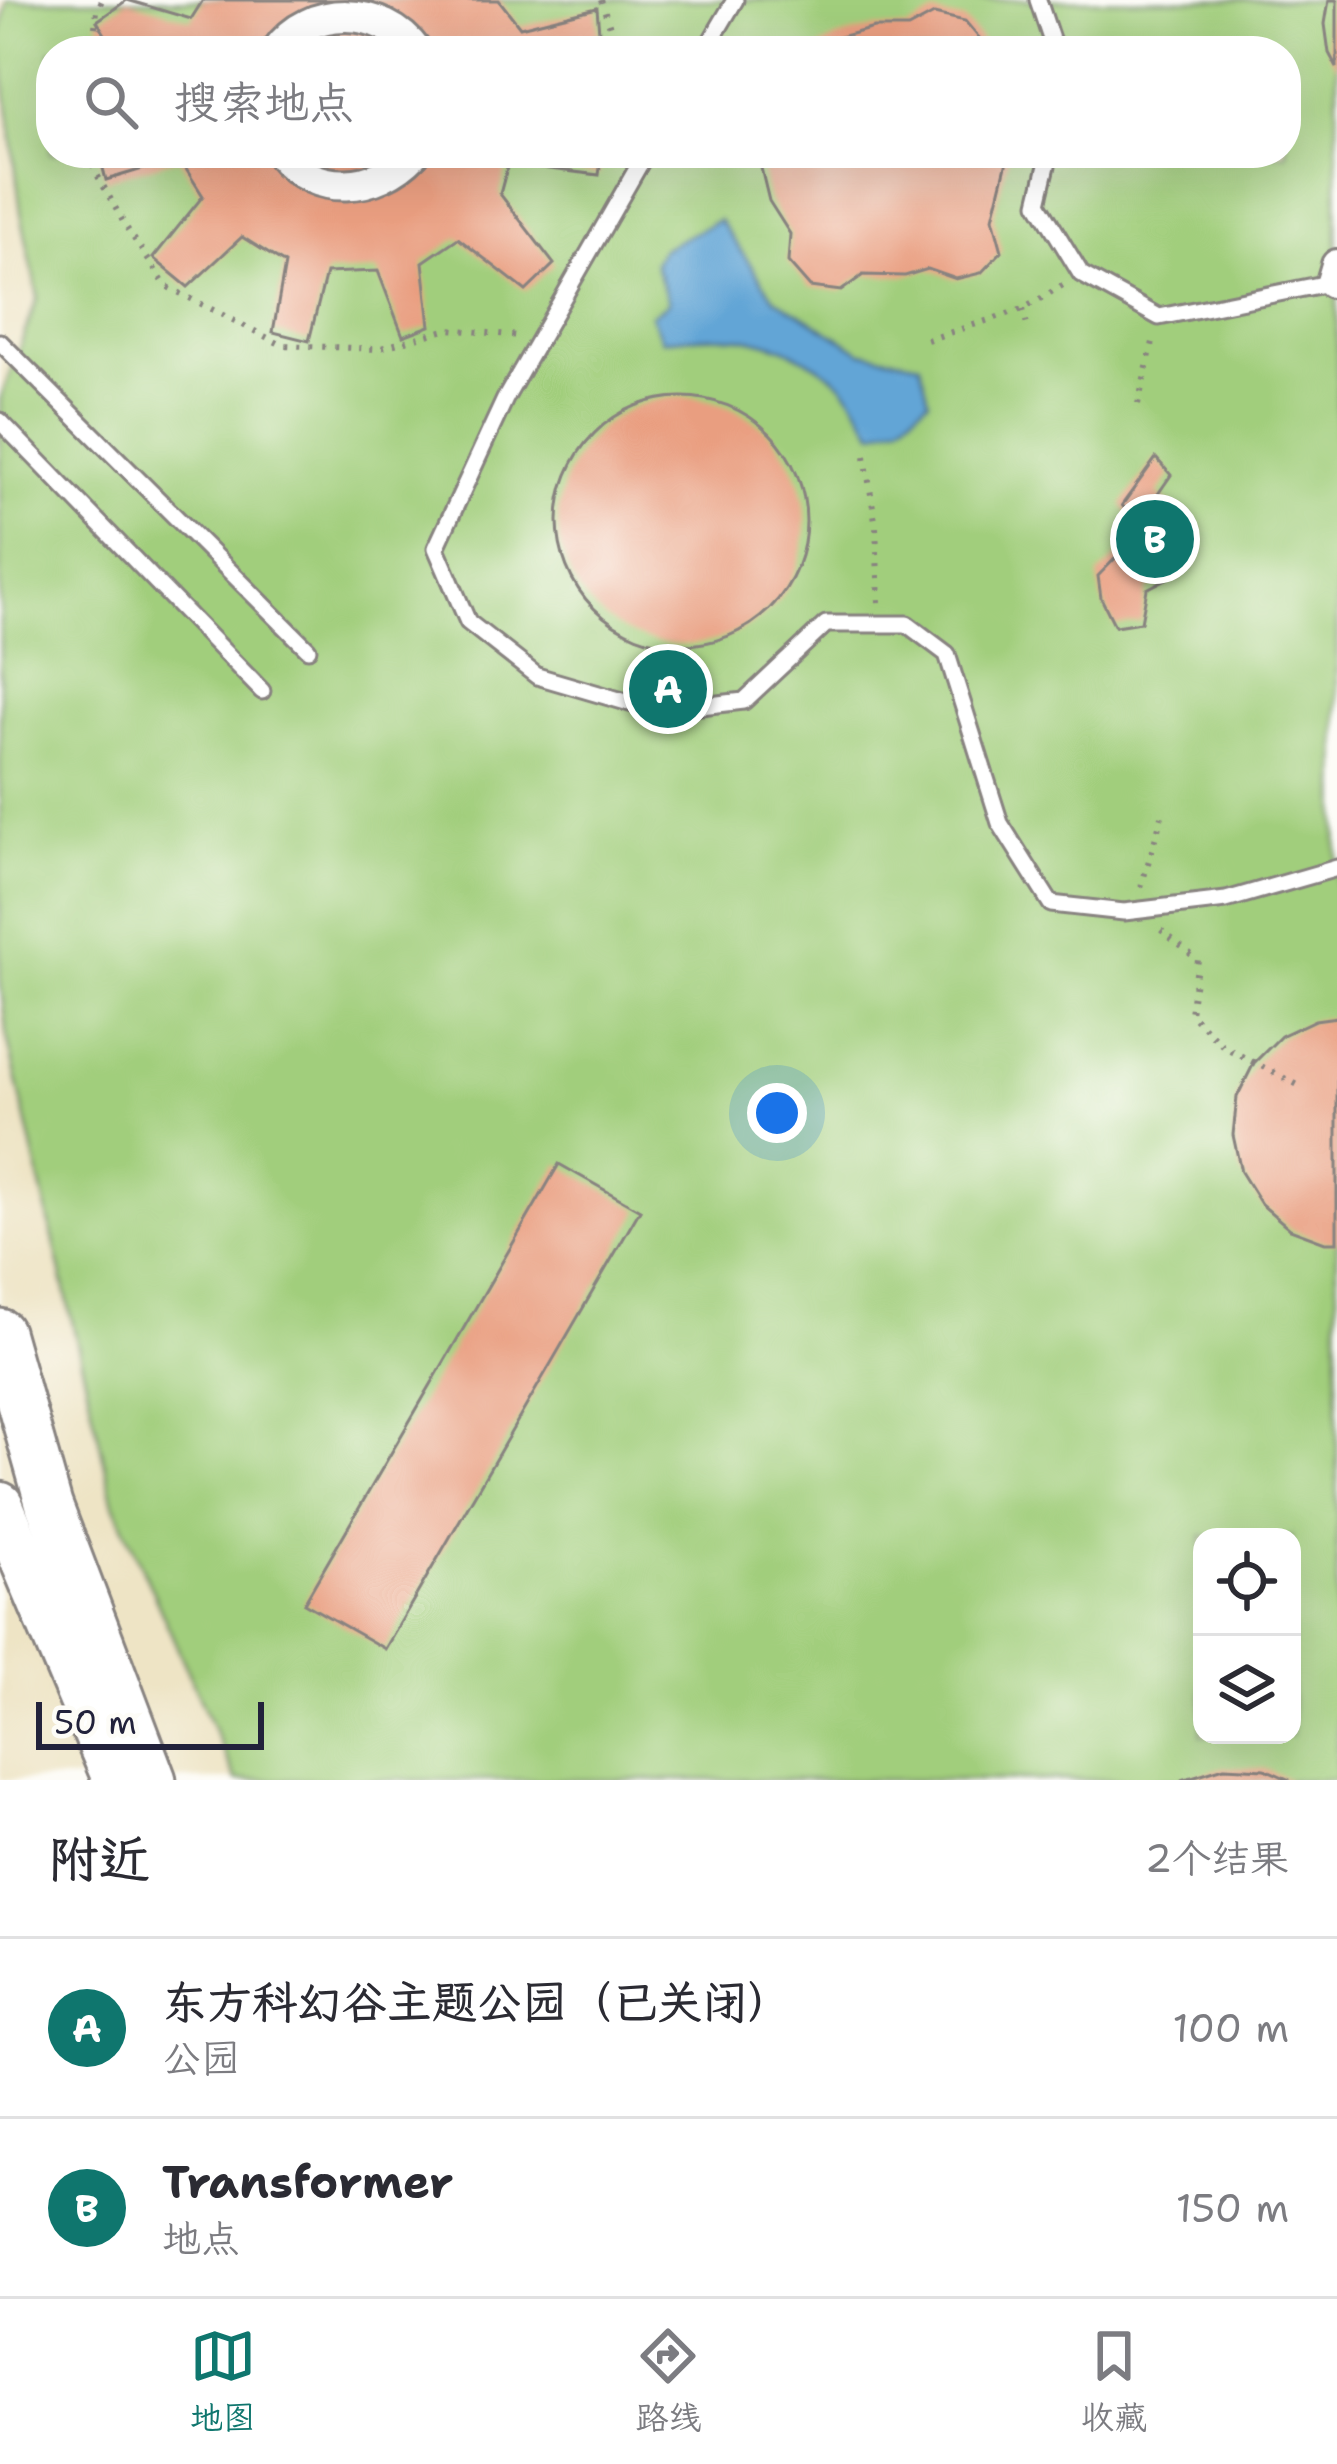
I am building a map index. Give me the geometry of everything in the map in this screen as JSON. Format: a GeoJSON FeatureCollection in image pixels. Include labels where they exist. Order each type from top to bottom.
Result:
{"type":"FeatureCollection","features":[{"type":"Feature","properties":{"kind":"street"},"geometry":{"type":"LineString","coordinates":[[293,36],[329,16],[356,15],[384,23],[399,36]]}},
{"type":"Feature","properties":{"kind":"street"},"geometry":{"type":"LineString","coordinates":[[295,168],[314,180],[344,186],[372,183],[400,168]]}},
{"type":"Feature","properties":{"kind":"street"},"geometry":{"type":"LineString","coordinates":[[0,1332],[49,1504],[153,1780]]}},
{"type":"Feature","properties":{"kind":"street"},"geometry":{"type":"LineString","coordinates":[[0,1505],[116,1780]]}},
{"type":"Feature","properties":{"kind":"lane"},"geometry":{"type":"LineString","coordinates":[[714,36],[735,0]]}},
{"type":"Feature","properties":{"kind":"lane"},"geometry":{"type":"LineString","coordinates":[[1037,0],[1050,36]]}},
{"type":"Feature","properties":{"kind":"lane"},"geometry":{"type":"LineString","coordinates":[[637,168],[505,399],[436,548],[468,622],[537,676],[657,711],[744,700],[826,624],[907,624],[947,654],[1000,823],[1051,904],[1136,910],[1226,901],[1337,868]]}},
{"type":"Feature","properties":{"kind":"lane"},"geometry":{"type":"LineString","coordinates":[[1045,168],[1037,203],[1081,274],[1159,316],[1335,276]]}},
{"type":"Feature","properties":{"kind":"lane"},"geometry":{"type":"LineString","coordinates":[[0,342],[308,649]]}},
{"type":"Feature","properties":{"kind":"lane"},"geometry":{"type":"LineString","coordinates":[[0,421],[262,691]]}},
{"type":"Feature","properties":{"kind":"path"},"geometry":{"type":"LineString","coordinates":[[95,36],[102,0]]}},
{"type":"Feature","properties":{"kind":"path"},"geometry":{"type":"LineString","coordinates":[[602,0],[613,36]]}},
{"type":"Feature","properties":{"kind":"path"},"geometry":{"type":"LineString","coordinates":[[94,168],[166,286],[282,345],[377,349],[449,328],[539,339]]}},
{"type":"Feature","properties":{"kind":"path"},"geometry":{"type":"LineString","coordinates":[[927,340],[1023,309],[1081,274]]}},
{"type":"Feature","properties":{"kind":"path"},"geometry":{"type":"LineString","coordinates":[[1023,309],[1028,329]]}},
{"type":"Feature","properties":{"kind":"path"},"geometry":{"type":"LineString","coordinates":[[1138,404],[1159,316]]}},
{"type":"Feature","properties":{"kind":"path"},"geometry":{"type":"LineString","coordinates":[[866,456],[876,527],[880,624]]}},
{"type":"Feature","properties":{"kind":"path"},"geometry":{"type":"LineString","coordinates":[[1162,816],[1136,910],[1198,960],[1190,1013],[1224,1047],[1298,1085]]}},
{"type":"Feature","properties":{"kind":"green space"},"geometry":{"type":"Polygon","coordinates":[[[7,0],[1337,0],[1337,1780],[236,1780],[114,1504],[7,1037],[0,979],[0,400],[38,297],[21,213],[0,40],[7,0]]]}},
{"type":"Feature","properties":{"kind":"water"},"geometry":{"type":"Polygon","coordinates":[[[719,220],[774,298],[862,352],[920,363],[929,400],[901,423],[874,432],[841,383],[793,352],[732,337],[662,340],[651,315],[669,303],[654,263],[662,249],[719,220]]]}},
{"type":"Feature","properties":{"kind":"building"},"geometry":{"type":"Polygon","coordinates":[[[127,0],[191,19],[203,0],[499,0],[520,27],[597,8],[599,36],[106,36],[97,21],[127,0]]]}},
{"type":"Feature","properties":{"kind":"building"},"geometry":{"type":"Polygon","coordinates":[[[1329,0],[1337,0],[1337,68],[1329,53],[1325,24],[1329,0]]]}},
{"type":"Feature","properties":{"kind":"building"},"geometry":{"type":"Polygon","coordinates":[[[934,14],[965,21],[978,36],[844,36],[874,28],[908,28],[934,14]]]}},
{"type":"Feature","properties":{"kind":"building"},"geometry":{"type":"Polygon","coordinates":[[[103,168],[146,168],[106,180],[103,168]]]}},
{"type":"Feature","properties":{"kind":"building"},"geometry":{"type":"Polygon","coordinates":[[[185,168],[507,168],[500,194],[554,264],[526,291],[458,238],[423,262],[430,326],[403,336],[378,271],[326,273],[309,341],[273,332],[285,264],[242,237],[188,287],[153,258],[203,196],[185,168]]]}},
{"type":"Feature","properties":{"kind":"building"},"geometry":{"type":"Polygon","coordinates":[[[541,168],[600,168],[599,175],[541,168]]]}},
{"type":"Feature","properties":{"kind":"building"},"geometry":{"type":"Polygon","coordinates":[[[761,168],[1005,168],[993,218],[1002,251],[981,273],[956,279],[928,269],[905,276],[863,275],[841,291],[810,287],[788,262],[790,234],[769,201],[761,168]]]}},
{"type":"Feature","properties":{"kind":"building"},"geometry":{"type":"Polygon","coordinates":[[[682,397],[729,407],[770,433],[796,474],[806,521],[796,568],[770,609],[729,635],[682,645],[635,635],[594,609],[568,568],[558,521],[568,474],[594,433],[635,407],[682,397]]]}},
{"type":"Feature","properties":{"kind":"building"},"geometry":{"type":"Polygon","coordinates":[[[1156,458],[1171,475],[1158,494],[1174,510],[1170,577],[1147,589],[1141,622],[1115,626],[1101,598],[1098,576],[1142,531],[1122,505],[1156,458]]]}},
{"type":"Feature","properties":{"kind":"building"},"geometry":{"type":"Polygon","coordinates":[[[1337,1017],[1337,1242],[1325,1242],[1290,1229],[1261,1204],[1241,1172],[1233,1135],[1237,1097],[1254,1063],[1281,1036],[1315,1020],[1337,1017]]]}},
{"type":"Feature","properties":{"kind":"building"},"geometry":{"type":"Polygon","coordinates":[[[559,1164],[640,1210],[385,1649],[304,1603],[559,1164]]]}},
{"type":"Feature","properties":{"kind":"building"},"geometry":{"type":"Polygon","coordinates":[[[1224,1767],[1265,1769],[1290,1780],[1182,1780],[1224,1767]]]}},
{"type":"Feature","properties":{"kind":"place","name":"Transformer"},"geometry":{"type":"Point","coordinates":[1155,539]}},
{"type":"Feature","properties":{"kind":"place","name":"东方科幻谷主题公园（已关闭）"},"geometry":{"type":"Point","coordinates":[668,689]}}]}
